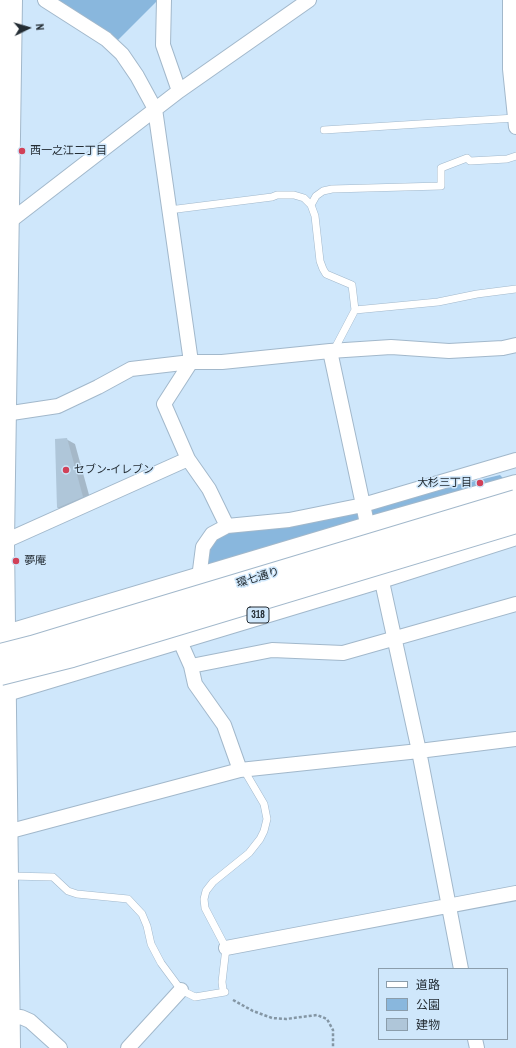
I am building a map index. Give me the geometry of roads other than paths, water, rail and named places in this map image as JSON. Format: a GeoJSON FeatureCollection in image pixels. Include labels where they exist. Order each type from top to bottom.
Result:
{"type":"FeatureCollection","features":[{"type":"Feature","properties":{"kind":"main road"},"geometry":{"type":"LineString","coordinates":[[9,1048],[8,876],[2,643],[11,0]]}},
{"type":"Feature","properties":{"kind":"main road"},"geometry":{"type":"LineString","coordinates":[[2,643],[199,578],[516,486]]}},
{"type":"Feature","properties":{"kind":"main road","name":"環七通り"},"geometry":{"type":"LineString","coordinates":[[2,643],[32,647],[516,501]]}},
{"type":"Feature","properties":{"kind":"main road","name":"環七通り"},"geometry":{"type":"LineString","coordinates":[[2,686],[72,656],[516,522]]}},
{"type":"Feature","properties":{"kind":"main road","name":"318"},"geometry":{"type":"LineString","coordinates":[[2,686],[179,639],[516,534]]}},
{"type":"Feature","properties":{"kind":"street"},"geometry":{"type":"LineString","coordinates":[[46,0],[106,39],[122,54],[137,76],[155,109],[191,362],[164,404],[188,459],[210,488],[227,526]]}},
{"type":"Feature","properties":{"kind":"street"},"geometry":{"type":"LineString","coordinates":[[164,0],[163,45],[179,91]]}},
{"type":"Feature","properties":{"kind":"street"},"geometry":{"type":"LineString","coordinates":[[9,222],[179,91],[309,0]]}},
{"type":"Feature","properties":{"kind":"street"},"geometry":{"type":"LineString","coordinates":[[511,0],[510,69],[516,123]]}},
{"type":"Feature","properties":{"kind":"street"},"geometry":{"type":"LineString","coordinates":[[5,414],[58,406],[131,369],[191,362],[222,362],[332,350],[391,347],[449,351],[503,348],[516,345]]}},
{"type":"Feature","properties":{"kind":"street"},"geometry":{"type":"LineString","coordinates":[[332,350],[368,528]]}},
{"type":"Feature","properties":{"kind":"street"},"geometry":{"type":"LineString","coordinates":[[3,542],[188,459]]}},
{"type":"Feature","properties":{"kind":"street"},"geometry":{"type":"LineString","coordinates":[[199,578],[203,547],[212,534],[227,526],[288,520],[363,505],[516,460]]}},
{"type":"Feature","properties":{"kind":"street"},"geometry":{"type":"LineString","coordinates":[[381,577],[419,751],[462,968]]}},
{"type":"Feature","properties":{"kind":"street"},"geometry":{"type":"LineString","coordinates":[[191,666],[272,650],[343,653],[516,604]]}},
{"type":"Feature","properties":{"kind":"street"},"geometry":{"type":"LineString","coordinates":[[179,639],[191,666],[195,684],[224,725],[242,770]]}},
{"type":"Feature","properties":{"kind":"street"},"geometry":{"type":"LineString","coordinates":[[7,832],[242,770],[516,739]]}},
{"type":"Feature","properties":{"kind":"street"},"geometry":{"type":"LineString","coordinates":[[226,948],[516,893]]}},
{"type":"Feature","properties":{"kind":"street"},"geometry":{"type":"LineString","coordinates":[[128,1048],[181,990]]}},
{"type":"Feature","properties":{"kind":"street"},"geometry":{"type":"LineString","coordinates":[[9,1019],[20,1018],[30,1021],[60,1048]]}},
{"type":"Feature","properties":{"kind":"lane"},"geometry":{"type":"LineString","coordinates":[[324,130],[516,123]]}},
{"type":"Feature","properties":{"kind":"lane"},"geometry":{"type":"LineString","coordinates":[[311,205],[316,196],[324,191],[332,189],[441,186],[441,168],[467,158],[470,161],[507,159],[516,156]]}},
{"type":"Feature","properties":{"kind":"lane"},"geometry":{"type":"LineString","coordinates":[[169,210],[272,197],[276,195],[294,195],[304,198],[311,205],[315,216],[320,261],[326,274],[352,285],[355,310],[332,350]]}},
{"type":"Feature","properties":{"kind":"lane"},"geometry":{"type":"LineString","coordinates":[[355,310],[438,302],[516,289]]}},
{"type":"Feature","properties":{"kind":"lane"},"geometry":{"type":"LineString","coordinates":[[8,876],[53,877],[68,891],[77,894],[128,898],[142,914],[147,926],[151,944],[161,963],[181,990],[195,997],[224,991],[222,982],[226,948],[205,908],[204,899],[206,891],[213,882],[248,853],[260,839],[267,819],[264,804],[242,770]]}},
{"type":"Feature","properties":{"kind":"place","name":"西一之江二丁目"},"geometry":{"type":"Point","coordinates":[22,151]}},
{"type":"Feature","properties":{"kind":"place","name":"セブン-イレブン"},"geometry":{"type":"Point","coordinates":[66,470]}},
{"type":"Feature","properties":{"kind":"place","name":"大杉三丁目"},"geometry":{"type":"Point","coordinates":[480,483]}},
{"type":"Feature","properties":{"kind":"place","name":"夢庵"},"geometry":{"type":"Point","coordinates":[16,561]}}]}
